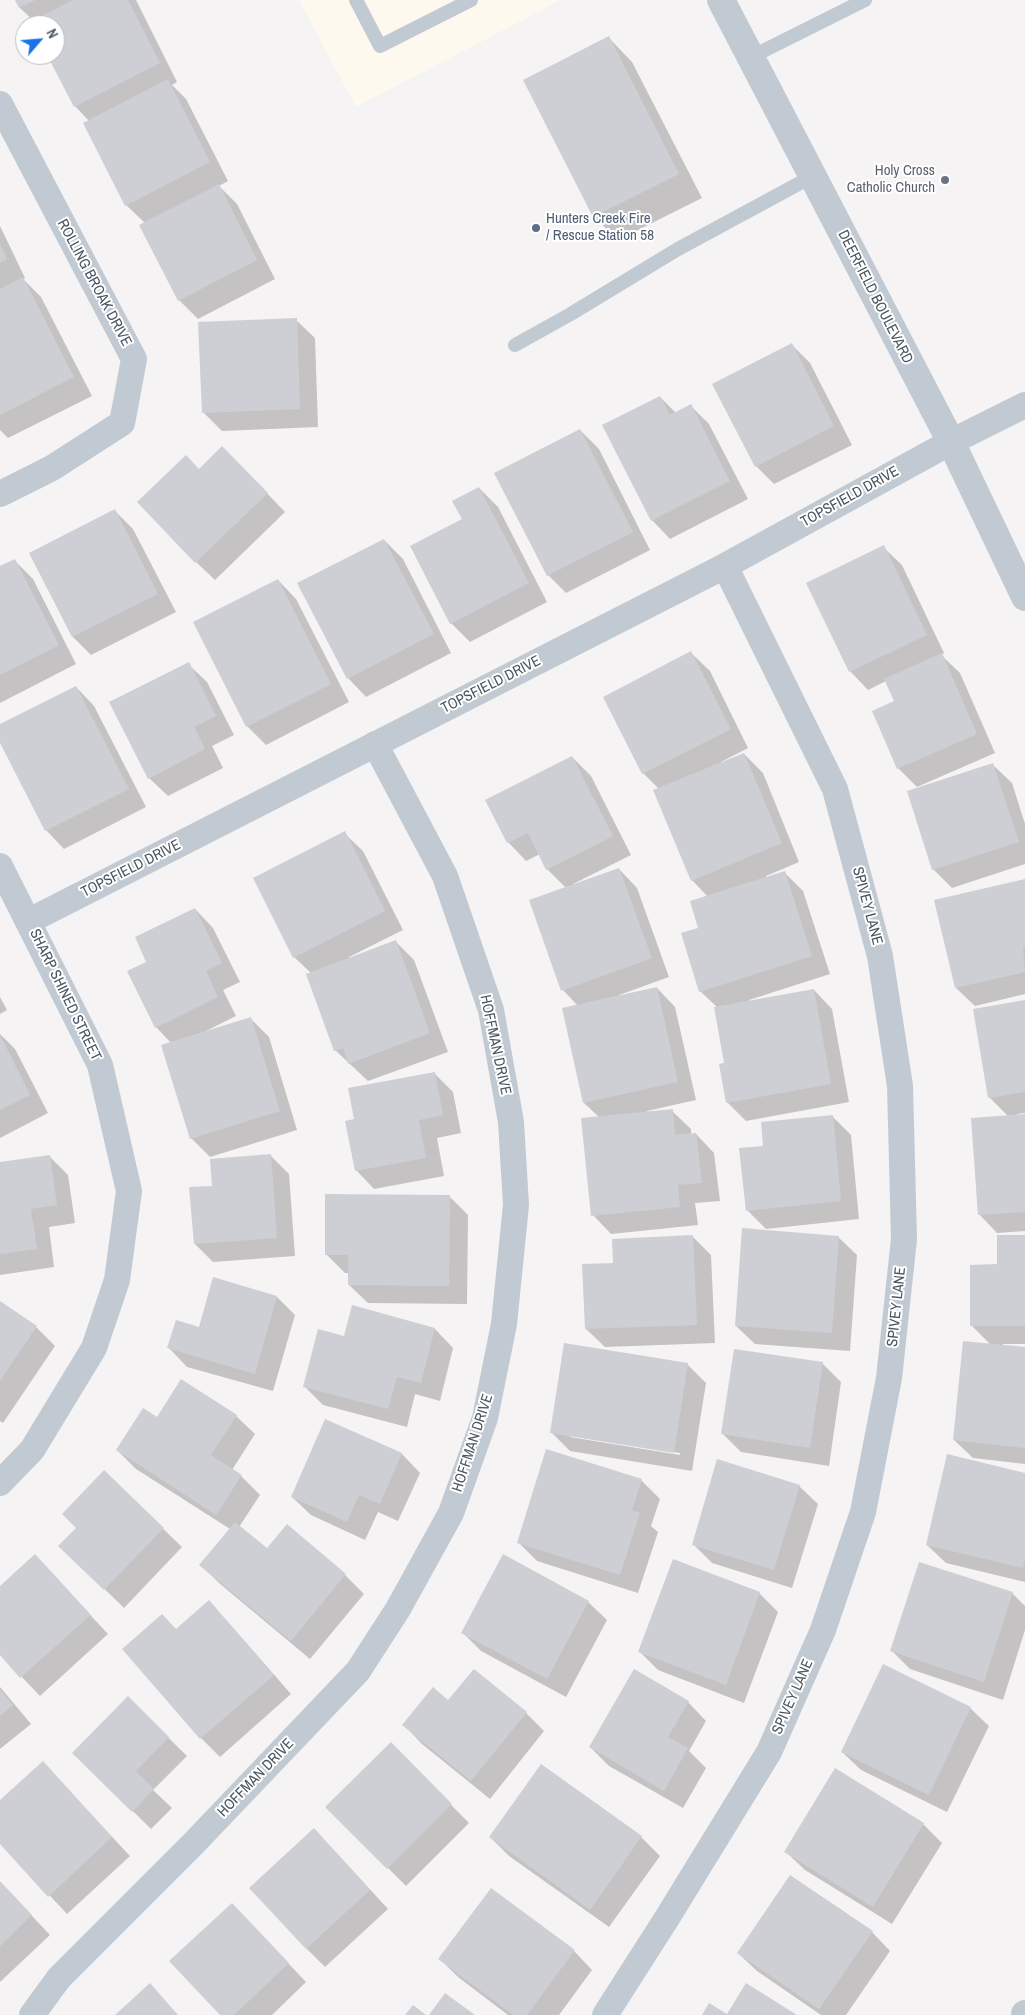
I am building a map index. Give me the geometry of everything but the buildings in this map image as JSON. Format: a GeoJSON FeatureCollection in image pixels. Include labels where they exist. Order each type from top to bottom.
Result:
{"type":"FeatureCollection","features":[{"type":"Feature","properties":{"kind":"street","name":"DEERFIELD BOULEVARD"},"geometry":{"type":"LineString","coordinates":[[721,0],[951,442],[1025,597]]}},
{"type":"Feature","properties":{"kind":"street","name":"ROLLING BROAK DRIVE"},"geometry":{"type":"LineString","coordinates":[[0,104],[134,360],[122,424],[52,468],[0,494]]}},
{"type":"Feature","properties":{"kind":"street","name":"TOPSFIELD DRIVE"},"geometry":{"type":"LineString","coordinates":[[29,921],[725,566],[951,442],[1025,404]]}},
{"type":"Feature","properties":{"kind":"street","name":"SPIVEY LANE"},"geometry":{"type":"LineString","coordinates":[[605,2015],[667,1918],[768,1752],[823,1630],[863,1512],[889,1378],[904,1239],[900,1086],[880,956],[835,789],[725,566]]}},
{"type":"Feature","properties":{"kind":"street","name":"HOFFMAN DRIVE"},"geometry":{"type":"LineString","coordinates":[[32,2015],[59,1978],[194,1843],[358,1672],[398,1609],[451,1514],[485,1418],[504,1324],[516,1205],[511,1122],[491,1010],[445,876],[375,744]]}},
{"type":"Feature","properties":{"kind":"street","name":"SHARP SHINED STREET"},"geometry":{"type":"LineString","coordinates":[[0,866],[100,1065],[129,1191],[117,1280],[94,1348],[32,1450],[0,1483]]}},
{"type":"Feature","properties":{"kind":"lane"},"geometry":{"type":"LineString","coordinates":[[356,0],[380,46],[471,0]]}},
{"type":"Feature","properties":{"kind":"lane"},"geometry":{"type":"LineString","coordinates":[[751,57],[865,0]]}},
{"type":"Feature","properties":{"kind":"lane"},"geometry":{"type":"LineString","coordinates":[[515,345],[569,315],[678,249],[813,176]]}},
{"type":"Feature","properties":{"kind":"shaded area"},"geometry":{"type":"Polygon","coordinates":[[[299,0],[561,0],[356,107],[299,0]]]}},
{"type":"Feature","properties":{"kind":"place","name":"Holy Cross Catholic Church"},"geometry":{"type":"Point","coordinates":[945,180]}},
{"type":"Feature","properties":{"kind":"place","name":"Hunters Creek Fire / Rescue Station 58"},"geometry":{"type":"Point","coordinates":[536,228]}}]}
